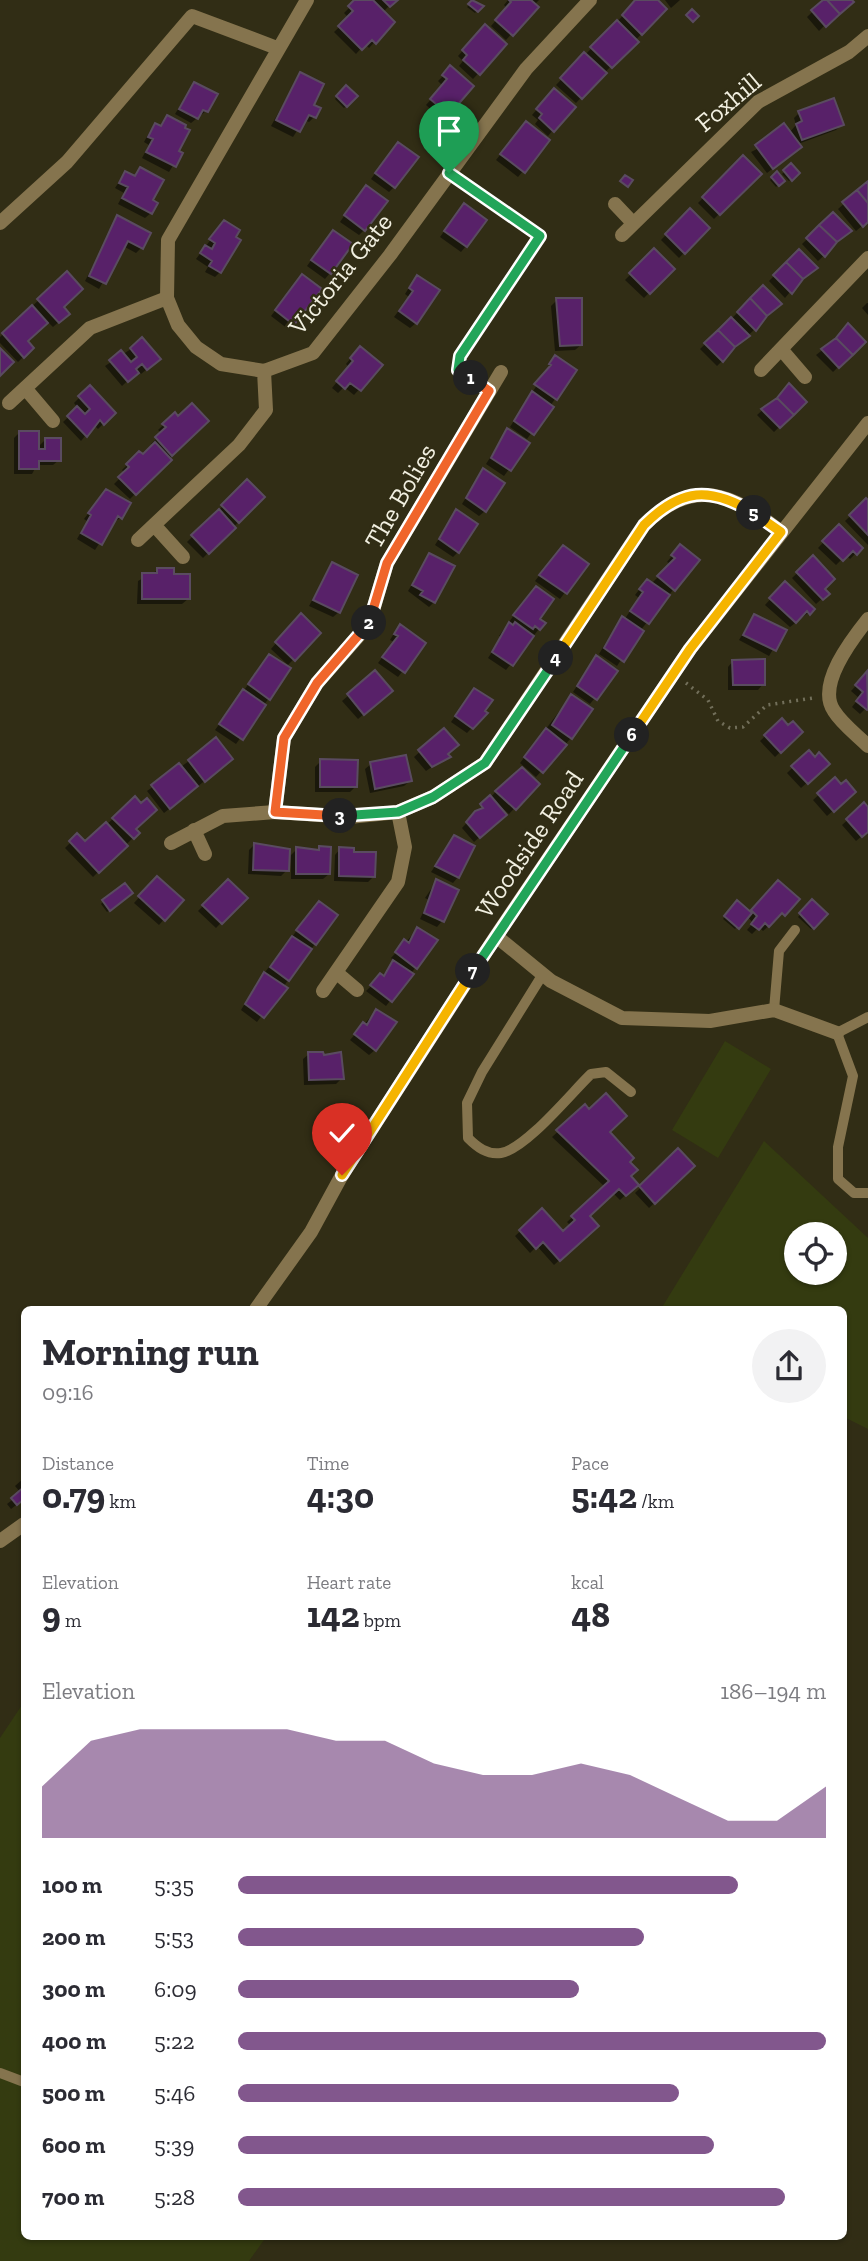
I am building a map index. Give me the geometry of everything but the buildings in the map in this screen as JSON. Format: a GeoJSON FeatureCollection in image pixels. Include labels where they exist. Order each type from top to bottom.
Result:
{"type":"FeatureCollection","features":[{"type":"Feature","properties":{"kind":"street","name":"Victoria Gate"},"geometry":{"type":"LineString","coordinates":[[307,0],[277,48],[214,166],[168,240],[167,299],[178,325],[196,347],[221,364],[264,371],[313,353],[390,255],[526,69],[590,0]]}},
{"type":"Feature","properties":{"kind":"street"},"geometry":{"type":"LineString","coordinates":[[0,223],[67,162],[192,16],[277,48]]}},
{"type":"Feature","properties":{"kind":"street","name":"Foxhill"},"geometry":{"type":"LineString","coordinates":[[622,235],[632,222],[758,102],[849,52],[868,36]]}},
{"type":"Feature","properties":{"kind":"street"},"geometry":{"type":"LineString","coordinates":[[615,204],[632,222]]}},
{"type":"Feature","properties":{"kind":"street"},"geometry":{"type":"LineString","coordinates":[[761,370],[868,258]]}},
{"type":"Feature","properties":{"kind":"street"},"geometry":{"type":"LineString","coordinates":[[9,403],[90,328],[167,299]]}},
{"type":"Feature","properties":{"kind":"street"},"geometry":{"type":"LineString","coordinates":[[781,349],[805,377]]}},
{"type":"Feature","properties":{"kind":"street"},"geometry":{"type":"LineString","coordinates":[[458,370],[489,391]]}},
{"type":"Feature","properties":{"kind":"street"},"geometry":{"type":"LineString","coordinates":[[138,540],[239,445],[265,410],[264,371]]}},
{"type":"Feature","properties":{"kind":"street","name":"The Bolies"},"geometry":{"type":"LineString","coordinates":[[275,812],[284,738],[317,683],[369,624],[387,563],[501,372]]}},
{"type":"Feature","properties":{"kind":"street"},"geometry":{"type":"LineString","coordinates":[[25,388],[53,421]]}},
{"type":"Feature","properties":{"kind":"street","name":"Woodside Road"},"geometry":{"type":"LineString","coordinates":[[258,1306],[310,1232],[342,1175],[496,936],[673,675],[868,423]]}},
{"type":"Feature","properties":{"kind":"street"},"geometry":{"type":"LineString","coordinates":[[171,843],[223,816],[275,812],[349,817],[398,812],[433,797],[485,763],[644,525],[660,509],[677,499],[699,493],[731,499],[781,532]]}},
{"type":"Feature","properties":{"kind":"street"},"geometry":{"type":"LineString","coordinates":[[155,526],[183,557]]}},
{"type":"Feature","properties":{"kind":"street"},"geometry":{"type":"LineString","coordinates":[[868,620],[834,671],[829,697],[833,710],[868,746]]}},
{"type":"Feature","properties":{"kind":"street"},"geometry":{"type":"LineString","coordinates":[[323,991],[398,882],[405,846],[398,812]]}},
{"type":"Feature","properties":{"kind":"street"},"geometry":{"type":"LineString","coordinates":[[194,830],[205,854]]}},
{"type":"Feature","properties":{"kind":"street"},"geometry":{"type":"LineString","coordinates":[[496,936],[543,974],[622,1018],[710,1021],[774,1010],[837,1033]]}},
{"type":"Feature","properties":{"kind":"street"},"geometry":{"type":"LineString","coordinates":[[337,973],[357,990]]}},
{"type":"Feature","properties":{"kind":"street"},"geometry":{"type":"LineString","coordinates":[[0,1541],[21,1526]]}},
{"type":"Feature","properties":{"kind":"lane"},"geometry":{"type":"LineString","coordinates":[[774,1010],[779,951],[795,930]]}},
{"type":"Feature","properties":{"kind":"lane"},"geometry":{"type":"LineString","coordinates":[[543,974],[482,1072],[467,1104],[468,1138],[478,1148],[502,1153],[521,1142],[591,1074],[606,1072],[631,1092]]}},
{"type":"Feature","properties":{"kind":"lane"},"geometry":{"type":"LineString","coordinates":[[868,1017],[837,1033],[853,1076],[838,1147],[838,1180],[854,1193],[868,1193]]}},
{"type":"Feature","properties":{"kind":"lane"},"geometry":{"type":"LineString","coordinates":[[0,2073],[21,2081]]}},
{"type":"Feature","properties":{"kind":"path"},"geometry":{"type":"LineString","coordinates":[[449,173],[540,236],[460,356],[458,370]]}},
{"type":"Feature","properties":{"kind":"path"},"geometry":{"type":"LineString","coordinates":[[673,675],[708,700],[718,721],[730,728],[743,727],[768,705],[829,697]]}},
{"type":"Feature","properties":{"kind":"green space"},"geometry":{"type":"Polygon","coordinates":[[[725,1041],[771,1069],[718,1158],[672,1130],[725,1041]]]}},
{"type":"Feature","properties":{"kind":"green space"},"geometry":{"type":"Polygon","coordinates":[[[764,1141],[868,1238],[868,1429],[847,1418],[847,1306],[663,1306],[764,1141]]]}},
{"type":"Feature","properties":{"kind":"green space"},"geometry":{"type":"Polygon","coordinates":[[[21,1706],[21,2240],[264,2240],[249,2261],[0,2261],[0,1738],[21,1706]]]}},
{"type":"Feature","properties":{"kind":"route"},"geometry":{"type":"LineString","coordinates":[[342,1175],[496,936],[690,649],[781,532],[731,499],[699,493],[677,499],[660,509],[644,525],[485,763],[433,797],[398,812],[349,817],[275,812],[284,738],[317,683],[369,624],[387,563],[489,391],[458,370],[460,356],[540,236],[449,173]]}}]}
